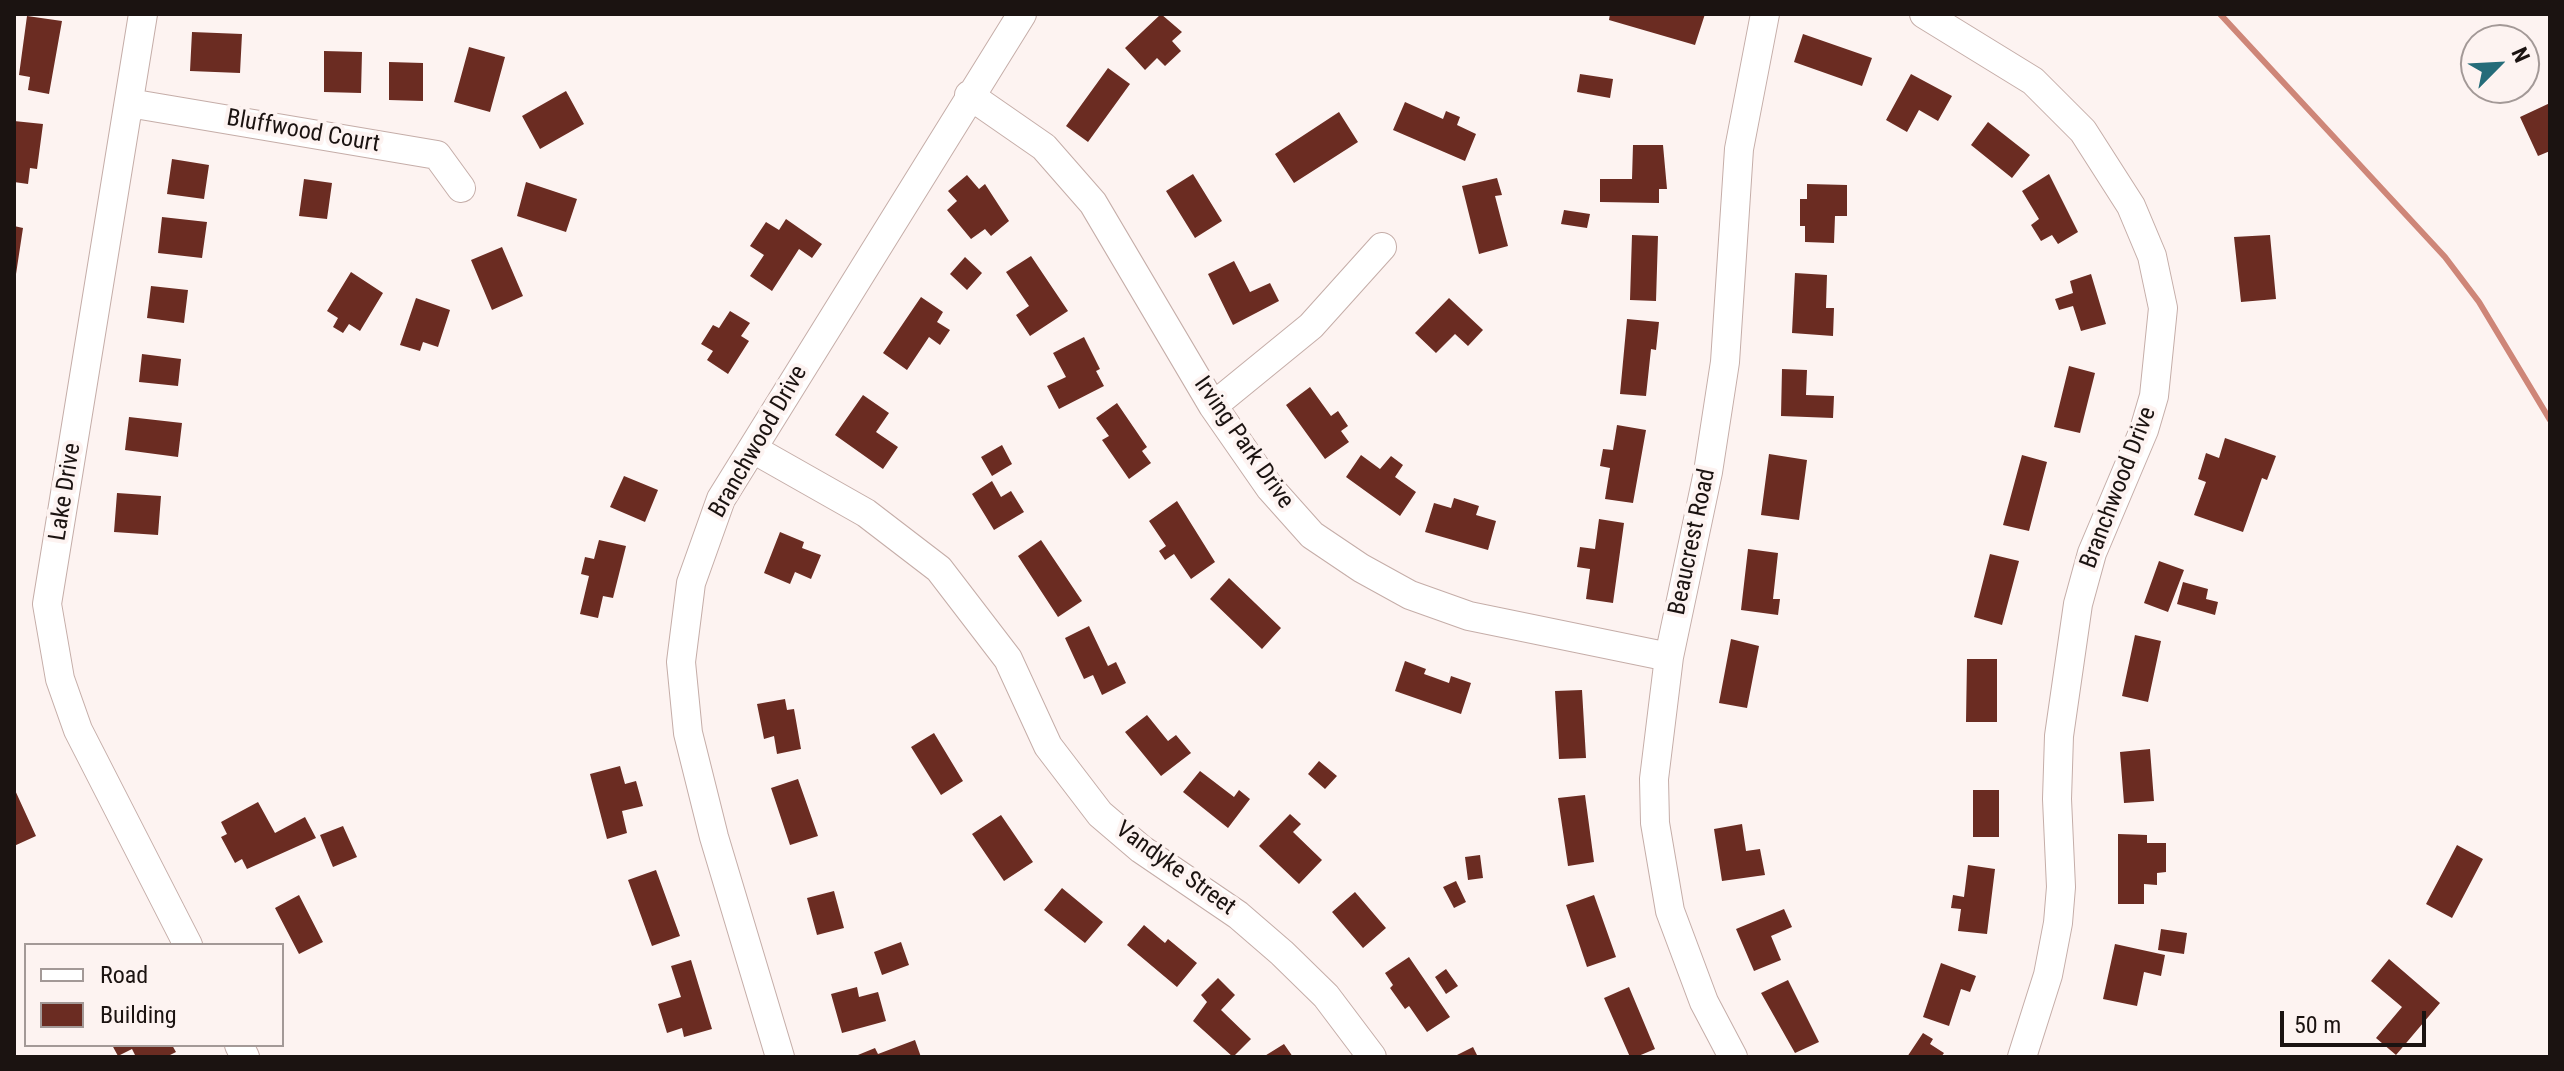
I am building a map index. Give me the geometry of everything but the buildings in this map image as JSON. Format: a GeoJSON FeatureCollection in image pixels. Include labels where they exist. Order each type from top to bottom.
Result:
{"type":"FeatureCollection","features":[{"type":"Feature","properties":{"kind":"street","name":"Lake Drive"},"geometry":{"type":"LineString","coordinates":[[143,14],[47,604],[58,669],[78,730],[187,943]]}},
{"type":"Feature","properties":{"kind":"street","name":"Branchwood Drive"},"geometry":{"type":"LineString","coordinates":[[780,1057],[714,837],[688,733],[682,686],[685,618],[701,549],[721,499],[1022,14]]}},
{"type":"Feature","properties":{"kind":"street","name":"Beaucrest Road"},"geometry":{"type":"LineString","coordinates":[[1733,1057],[1684,953],[1661,867],[1654,779],[1669,657],[1708,472],[1725,362],[1739,149],[1765,14]]}},
{"type":"Feature","properties":{"kind":"street","name":"Branchwood Drive"},"geometry":{"type":"LineString","coordinates":[[1924,14],[2033,81],[2083,131],[2131,206],[2152,256],[2163,308],[2154,396],[2144,430],[2092,553],[2078,604],[2059,736],[2057,799],[2061,887],[2058,923],[2048,975],[2022,1057]]}},
{"type":"Feature","properties":{"kind":"street","name":"Irving Park Drive"},"geometry":{"type":"LineString","coordinates":[[969,95],[1044,147],[1093,203],[1213,406],[1270,488],[1312,535],[1361,568],[1410,595],[1469,616],[1669,657]]}},
{"type":"Feature","properties":{"kind":"street","name":"Bluffwood Court"},"geometry":{"type":"LineString","coordinates":[[129,103],[437,155],[461,188]]}},
{"type":"Feature","properties":{"kind":"street"},"geometry":{"type":"LineString","coordinates":[[1213,406],[1311,326],[1382,247]]}},
{"type":"Feature","properties":{"kind":"street","name":"Vandyke Street"},"geometry":{"type":"LineString","coordinates":[[753,449],[866,513],[939,569],[1008,659],[1048,746],[1100,814],[1141,849],[1238,915],[1282,953],[1326,996],[1372,1057]]}},
{"type":"Feature","properties":{"kind":"waterway"},"geometry":{"type":"LineString","coordinates":[[2220,14],[2445,257],[2479,302],[2550,420]]}}]}
